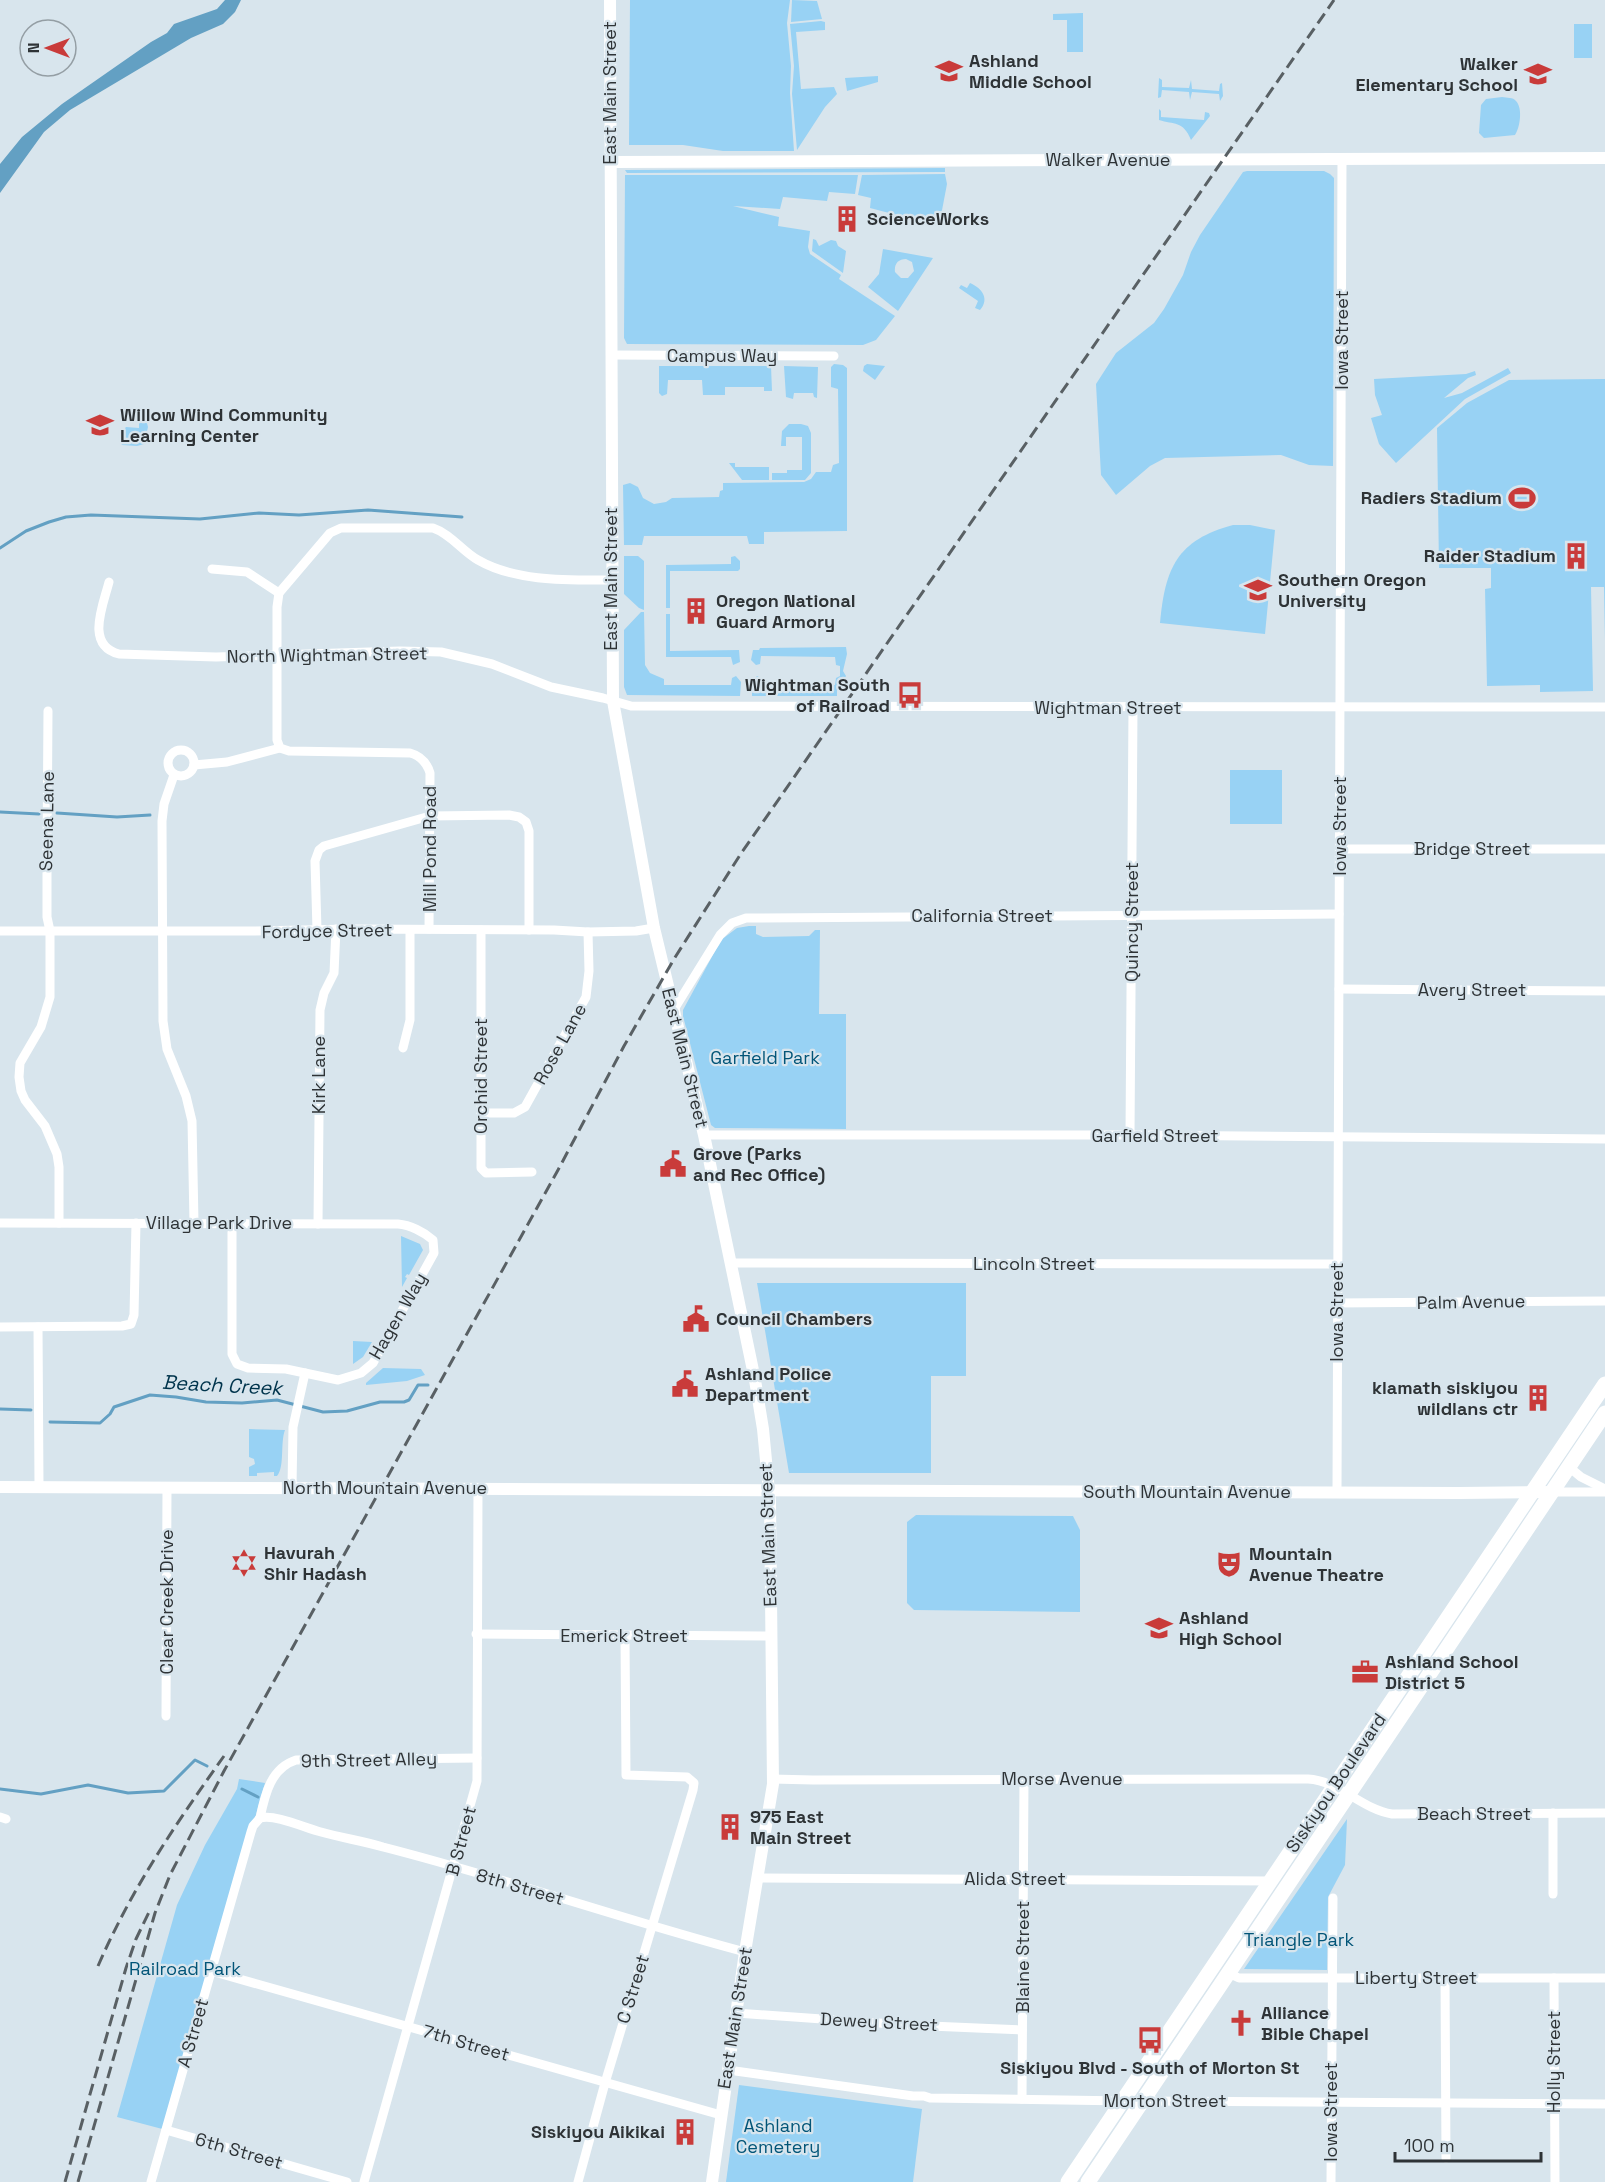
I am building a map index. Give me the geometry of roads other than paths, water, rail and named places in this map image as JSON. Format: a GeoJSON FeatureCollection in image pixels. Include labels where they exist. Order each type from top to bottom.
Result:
{"type":"FeatureCollection","features":[{"type":"Feature","properties":{"kind":"main road","name":"Siskiyou Boulevard"},"geometry":{"type":"LineString","coordinates":[[1068,2182],[1605,1384]]}},
{"type":"Feature","properties":{"kind":"main road","name":"Siskiyou Boulevard"},"geometry":{"type":"LineString","coordinates":[[1088,2182],[1605,1413]]}},
{"type":"Feature","properties":{"kind":"street","name":"East Main Street"},"geometry":{"type":"LineString","coordinates":[[610,0],[613,701],[654,928],[704,1135],[755,1380],[769,1491],[772,1779],[712,2182]]}},
{"type":"Feature","properties":{"kind":"street","name":"Walker Avenue"},"geometry":{"type":"LineString","coordinates":[[611,162],[1605,158]]}},
{"type":"Feature","properties":{"kind":"street","name":"Iowa Street"},"geometry":{"type":"LineString","coordinates":[[1337,1492],[1342,160]]}},
{"type":"Feature","properties":{"kind":"street","name":"Campus Way"},"geometry":{"type":"LineString","coordinates":[[611,355],[834,356]]}},
{"type":"Feature","properties":{"kind":"street"},"geometry":{"type":"LineString","coordinates":[[194,765],[228,762],[280,748],[278,740],[277,607],[279,593],[335,529],[433,528],[444,532],[480,561],[495,567],[542,578],[611,580]]}},
{"type":"Feature","properties":{"kind":"street"},"geometry":{"type":"LineString","coordinates":[[212,568],[247,572],[279,593]]}},
{"type":"Feature","properties":{"kind":"street","name":"North Wightman Street"},"geometry":{"type":"LineString","coordinates":[[109,582],[99,626],[99,638],[106,649],[112,652],[192,657],[400,651],[441,652],[492,664],[551,687],[613,701]]}},
{"type":"Feature","properties":{"kind":"street","name":"Wightman Street"},"geometry":{"type":"LineString","coordinates":[[613,701],[631,706],[1605,707]]}},
{"type":"Feature","properties":{"kind":"street","name":"Quincy Street"},"geometry":{"type":"LineString","coordinates":[[1130,1136],[1133,708]]}},
{"type":"Feature","properties":{"kind":"street","name":"Seena Lane"},"geometry":{"type":"LineString","coordinates":[[48,711],[47,917],[50,931],[50,997],[41,1027],[20,1064],[19,1077],[25,1100],[45,1126],[57,1154],[59,1223]]}},
{"type":"Feature","properties":{"kind":"street","name":"Mill Pond Road"},"geometry":{"type":"LineString","coordinates":[[280,748],[289,751],[410,753],[416,754],[427,765],[430,773],[429,930]]}},
{"type":"Feature","properties":{"kind":"street"},"geometry":{"type":"LineString","coordinates":[[174,775],[187,775],[192,771],[194,760],[189,752],[175,751],[167,763],[174,775],[164,804],[162,820],[164,1035],[171,1061],[186,1096],[192,1121],[194,1223]]}},
{"type":"Feature","properties":{"kind":"street"},"geometry":{"type":"LineString","coordinates":[[317,930],[315,861],[319,850],[324,846],[430,816],[509,815],[519,817],[526,822],[529,831],[529,930]]}},
{"type":"Feature","properties":{"kind":"street","name":"Bridge Street"},"geometry":{"type":"LineString","coordinates":[[1340,849],[1605,849]]}},
{"type":"Feature","properties":{"kind":"street","name":"California Street"},"geometry":{"type":"LineString","coordinates":[[673,1011],[720,935],[732,923],[746,918],[1339,914]]}},
{"type":"Feature","properties":{"kind":"street","name":"Fordyce Street"},"geometry":{"type":"LineString","coordinates":[[0,931],[529,930],[588,932],[636,931],[654,928]]}},
{"type":"Feature","properties":{"kind":"street","name":"Kirk Lane"},"geometry":{"type":"LineString","coordinates":[[318,1224],[320,1011],[324,993],[334,973],[336,930]]}},
{"type":"Feature","properties":{"kind":"street"},"geometry":{"type":"LineString","coordinates":[[403,1048],[410,1020],[410,930]]}},
{"type":"Feature","properties":{"kind":"street","name":"Orchid Street"},"geometry":{"type":"LineString","coordinates":[[481,930],[482,1170],[486,1173],[532,1172]]}},
{"type":"Feature","properties":{"kind":"street","name":"Rose Lane"},"geometry":{"type":"LineString","coordinates":[[481,1113],[514,1113],[525,1107],[586,997],[588,932]]}},
{"type":"Feature","properties":{"kind":"street","name":"Avery Street"},"geometry":{"type":"LineString","coordinates":[[1339,989],[1605,991]]}},
{"type":"Feature","properties":{"kind":"street","name":"Garfield Street"},"geometry":{"type":"LineString","coordinates":[[704,1135],[1605,1139]]}},
{"type":"Feature","properties":{"kind":"street","name":"Village Park Drive"},"geometry":{"type":"LineString","coordinates":[[0,1223],[403,1224],[433,1240]]}},
{"type":"Feature","properties":{"kind":"street"},"geometry":{"type":"LineString","coordinates":[[0,1327],[131,1324],[134,1315],[136,1223]]}},
{"type":"Feature","properties":{"kind":"street","name":"Hagen Way"},"geometry":{"type":"LineString","coordinates":[[232,1223],[232,1354],[234,1360],[237,1364],[248,1368],[280,1368],[330,1379],[346,1379],[361,1373],[373,1363],[434,1253],[433,1240]]}},
{"type":"Feature","properties":{"kind":"street","name":"Lincoln Street"},"geometry":{"type":"LineString","coordinates":[[731,1263],[1337,1264]]}},
{"type":"Feature","properties":{"kind":"street","name":"Palm Avenue"},"geometry":{"type":"LineString","coordinates":[[1337,1303],[1605,1301]]}},
{"type":"Feature","properties":{"kind":"street"},"geometry":{"type":"LineString","coordinates":[[38,1327],[39,1486]]}},
{"type":"Feature","properties":{"kind":"street"},"geometry":{"type":"LineString","coordinates":[[292,1487],[294,1421],[305,1373]]}},
{"type":"Feature","properties":{"kind":"street","name":"South Mountain Avenue"},"geometry":{"type":"LineString","coordinates":[[1569,1467],[1605,1491]]}},
{"type":"Feature","properties":{"kind":"street","name":"North Mountain Avenue"},"geometry":{"type":"LineString","coordinates":[[0,1486],[769,1491]]}},
{"type":"Feature","properties":{"kind":"street","name":"Clear Creek Drive"},"geometry":{"type":"LineString","coordinates":[[166,1716],[167,1487]]}},
{"type":"Feature","properties":{"kind":"street","name":"B Street"},"geometry":{"type":"LineString","coordinates":[[363,2182],[477,1781],[478,1489]]}},
{"type":"Feature","properties":{"kind":"street","name":"South Mountain Avenue"},"geometry":{"type":"LineString","coordinates":[[769,1491],[1605,1491]]}},
{"type":"Feature","properties":{"kind":"street","name":"Emerick Street"},"geometry":{"type":"LineString","coordinates":[[476,1635],[771,1636]]}},
{"type":"Feature","properties":{"kind":"street","name":"C Street"},"geometry":{"type":"LineString","coordinates":[[578,2182],[694,1784],[687,1777],[626,1775],[625,1636]]}},
{"type":"Feature","properties":{"kind":"street","name":"9th Street Alley"},"geometry":{"type":"LineString","coordinates":[[260,1818],[266,1793],[277,1771],[296,1760],[477,1758]]}},
{"type":"Feature","properties":{"kind":"street","name":"Morse Avenue"},"geometry":{"type":"LineString","coordinates":[[772,1779],[1308,1779],[1324,1781],[1348,1795]]}},
{"type":"Feature","properties":{"kind":"street","name":"Blaine Street"},"geometry":{"type":"LineString","coordinates":[[1022,2099],[1024,1779]]}},
{"type":"Feature","properties":{"kind":"street","name":"Beach Street"},"geometry":{"type":"LineString","coordinates":[[1348,1795],[1370,1809],[1392,1814],[1605,1813]]}},
{"type":"Feature","properties":{"kind":"street"},"geometry":{"type":"LineString","coordinates":[[1553,1813],[1553,1894]]}},
{"type":"Feature","properties":{"kind":"street","name":"8th Street"},"geometry":{"type":"LineString","coordinates":[[260,1818],[271,1817],[528,1888],[652,1927],[745,1952]]}},
{"type":"Feature","properties":{"kind":"street","name":"A Street"},"geometry":{"type":"LineString","coordinates":[[151,2182],[251,1832],[260,1818]]}},
{"type":"Feature","properties":{"kind":"street","name":"Alida Street"},"geometry":{"type":"LineString","coordinates":[[758,1878],[1272,1881]]}},
{"type":"Feature","properties":{"kind":"street","name":"Iowa Street"},"geometry":{"type":"LineString","coordinates":[[1331,2182],[1333,1898]]}},
{"type":"Feature","properties":{"kind":"street","name":"7th Street"},"geometry":{"type":"LineString","coordinates":[[211,1971],[721,2115]]}},
{"type":"Feature","properties":{"kind":"street","name":"Liberty Street"},"geometry":{"type":"LineString","coordinates":[[1228,1973],[1239,1978],[1605,1978]]}},
{"type":"Feature","properties":{"kind":"street"},"geometry":{"type":"LineString","coordinates":[[1445,1978],[1446,2158]]}},
{"type":"Feature","properties":{"kind":"street","name":"Holly Street"},"geometry":{"type":"LineString","coordinates":[[1554,1978],[1555,2182]]}},
{"type":"Feature","properties":{"kind":"street","name":"Dewey Street"},"geometry":{"type":"LineString","coordinates":[[736,2013],[907,2025],[1022,2030]]}},
{"type":"Feature","properties":{"kind":"street","name":"Morton Street"},"geometry":{"type":"LineString","coordinates":[[728,2070],[930,2098],[1605,2104]]}},
{"type":"Feature","properties":{"kind":"street","name":"6th Street"},"geometry":{"type":"LineString","coordinates":[[166,2130],[347,2182]]}},
{"type":"Feature","properties":{"kind":"waterway"},"geometry":{"type":"LineString","coordinates":[[0,548],[26,531],[49,522],[66,517],[91,515],[200,519],[259,513],[299,515],[368,510],[462,517]]}},
{"type":"Feature","properties":{"kind":"waterway"},"geometry":{"type":"LineString","coordinates":[[0,812],[39,814]]}},
{"type":"Feature","properties":{"kind":"waterway"},"geometry":{"type":"LineString","coordinates":[[57,813],[117,817],[150,815]]}},
{"type":"Feature","properties":{"kind":"waterway","name":"Beach Creek"},"geometry":{"type":"LineString","coordinates":[[50,1422],[100,1423],[114,1407],[150,1395],[206,1402],[242,1403],[277,1400],[323,1412],[347,1411],[380,1402],[404,1402],[409,1400],[418,1385],[428,1385]]}},
{"type":"Feature","properties":{"kind":"waterway","name":"Beach Creek"},"geometry":{"type":"LineString","coordinates":[[0,1409],[31,1410]]}},
{"type":"Feature","properties":{"kind":"waterway"},"geometry":{"type":"LineString","coordinates":[[0,1789],[41,1794],[88,1785],[128,1793],[164,1791],[195,1760],[207,1766]]}},
{"type":"Feature","properties":{"kind":"waterway"},"geometry":{"type":"LineString","coordinates":[[242,1789],[258,1797]]}},
{"type":"Feature","properties":{"kind":"railway"},"geometry":{"type":"LineString","coordinates":[[78,2182],[155,1913],[170,1875],[224,1771],[674,959],[740,855],[1334,0]]}},
{"type":"Feature","properties":{"kind":"railway"},"geometry":{"type":"LineString","coordinates":[[98,1966],[140,1883],[188,1807],[224,1756]]}},
{"type":"Feature","properties":{"kind":"railway"},"geometry":{"type":"LineString","coordinates":[[65,2182],[126,1968],[136,1939],[150,1910]]}},
{"type":"Feature","properties":{"kind":"place","name":"Ashland Middle School"},"geometry":{"type":"Point","coordinates":[949,71]}},
{"type":"Feature","properties":{"kind":"place","name":"Walker Elementary School"},"geometry":{"type":"Point","coordinates":[1538,74]}},
{"type":"Feature","properties":{"kind":"place","name":"ScienceWorks"},"geometry":{"type":"Point","coordinates":[847,219]}},
{"type":"Feature","properties":{"kind":"place","name":"Willow Wind Community Learning Center"},"geometry":{"type":"Point","coordinates":[100,425]}},
{"type":"Feature","properties":{"kind":"place","name":"Radiers Stadium"},"geometry":{"type":"Point","coordinates":[1522,498]}},
{"type":"Feature","properties":{"kind":"place","name":"Raider Stadium"},"geometry":{"type":"Point","coordinates":[1576,556]}},
{"type":"Feature","properties":{"kind":"place","name":"Southern Oregon University"},"geometry":{"type":"Point","coordinates":[1258,590]}},
{"type":"Feature","properties":{"kind":"place","name":"Oregon National Guard Armory"},"geometry":{"type":"Point","coordinates":[696,611]}},
{"type":"Feature","properties":{"kind":"place","name":"Wightman South of Railroad"},"geometry":{"type":"Point","coordinates":[910,695]}},
{"type":"Feature","properties":{"kind":"place","name":"Grove (Parks and Rec Office)"},"geometry":{"type":"Point","coordinates":[673,1164]}},
{"type":"Feature","properties":{"kind":"place","name":"Council Chambers"},"geometry":{"type":"Point","coordinates":[696,1319]}},
{"type":"Feature","properties":{"kind":"place","name":"Ashland Police Department"},"geometry":{"type":"Point","coordinates":[685,1384]}},
{"type":"Feature","properties":{"kind":"place","name":"klamath siskiyou wildlans ctr"},"geometry":{"type":"Point","coordinates":[1538,1398]}},
{"type":"Feature","properties":{"kind":"place","name":"Havurah Shir Hadash"},"geometry":{"type":"Point","coordinates":[244,1563]}},
{"type":"Feature","properties":{"kind":"place","name":"Mountain Avenue Theatre"},"geometry":{"type":"Point","coordinates":[1229,1564]}},
{"type":"Feature","properties":{"kind":"place","name":"Ashland High School"},"geometry":{"type":"Point","coordinates":[1159,1628]}},
{"type":"Feature","properties":{"kind":"place","name":"Ashland School District 5"},"geometry":{"type":"Point","coordinates":[1365,1672]}},
{"type":"Feature","properties":{"kind":"place","name":"975 East Main Street"},"geometry":{"type":"Point","coordinates":[730,1827]}},
{"type":"Feature","properties":{"kind":"place","name":"Alliance Bible Chapel"},"geometry":{"type":"Point","coordinates":[1241,2023]}},
{"type":"Feature","properties":{"kind":"place","name":"Siskiyou Blvd - South of Morton St"},"geometry":{"type":"Point","coordinates":[1150,2040]}},
{"type":"Feature","properties":{"kind":"place","name":"Siskiyou Aikikai"},"geometry":{"type":"Point","coordinates":[685,2132]}},
{"type":"Feature","properties":{"kind":"park label","name":"Garfield Park"},"geometry":{"type":"Point","coordinates":[765,1058]}},
{"type":"Feature","properties":{"kind":"park label","name":"Triangle Park"},"geometry":{"type":"Point","coordinates":[1299,1940]}},
{"type":"Feature","properties":{"kind":"park label","name":"Railroad Park"},"geometry":{"type":"Point","coordinates":[185,1969]}},
{"type":"Feature","properties":{"kind":"park label","name":"Ashland Cemetery"},"geometry":{"type":"Point","coordinates":[778,2136]}}]}
